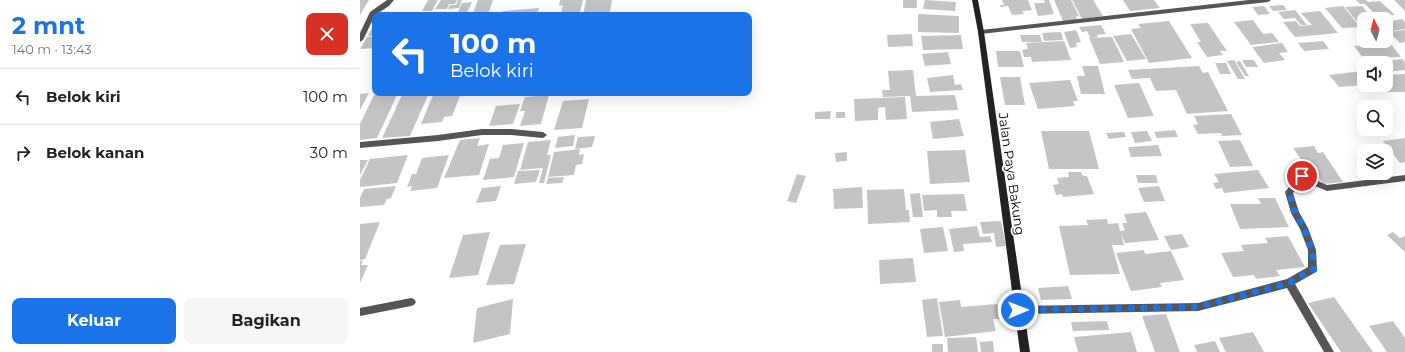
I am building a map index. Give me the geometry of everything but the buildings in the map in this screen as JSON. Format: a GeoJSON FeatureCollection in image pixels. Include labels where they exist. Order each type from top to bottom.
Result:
{"type":"FeatureCollection","features":[{"type":"Feature","properties":{"kind":"main road","name":"Jalan Paya Bakung"},"geometry":{"type":"LineString","coordinates":[[975,0],[981,32],[1018,310],[1025,352]]}},
{"type":"Feature","properties":{"kind":"street"},"geometry":{"type":"LineString","coordinates":[[374,12],[387,5],[391,0]]}},
{"type":"Feature","properties":{"kind":"street"},"geometry":{"type":"LineString","coordinates":[[981,32],[1268,0]]}},
{"type":"Feature","properties":{"kind":"street"},"geometry":{"type":"LineString","coordinates":[[360,40],[372,14]]}},
{"type":"Feature","properties":{"kind":"street"},"geometry":{"type":"LineString","coordinates":[[1066,23],[1071,28]]}},
{"type":"Feature","properties":{"kind":"street"},"geometry":{"type":"LineString","coordinates":[[360,145],[438,138],[482,132],[511,132],[544,135]]}},
{"type":"Feature","properties":{"kind":"street"},"geometry":{"type":"LineString","coordinates":[[1018,310],[1198,307],[1289,283],[1314,269],[1312,250],[1304,228],[1295,213],[1289,192],[1302,176],[1327,188],[1405,178]]}},
{"type":"Feature","properties":{"kind":"street"},"geometry":{"type":"LineString","coordinates":[[1289,283],[1329,352]]}},
{"type":"Feature","properties":{"kind":"street"},"geometry":{"type":"LineString","coordinates":[[360,312],[411,302]]}},
{"type":"Feature","properties":{"kind":"route"},"geometry":{"type":"LineString","coordinates":[[1018,310],[1198,307],[1289,283],[1314,269],[1312,250],[1304,228],[1295,213],[1289,192],[1302,176]]}}]}
